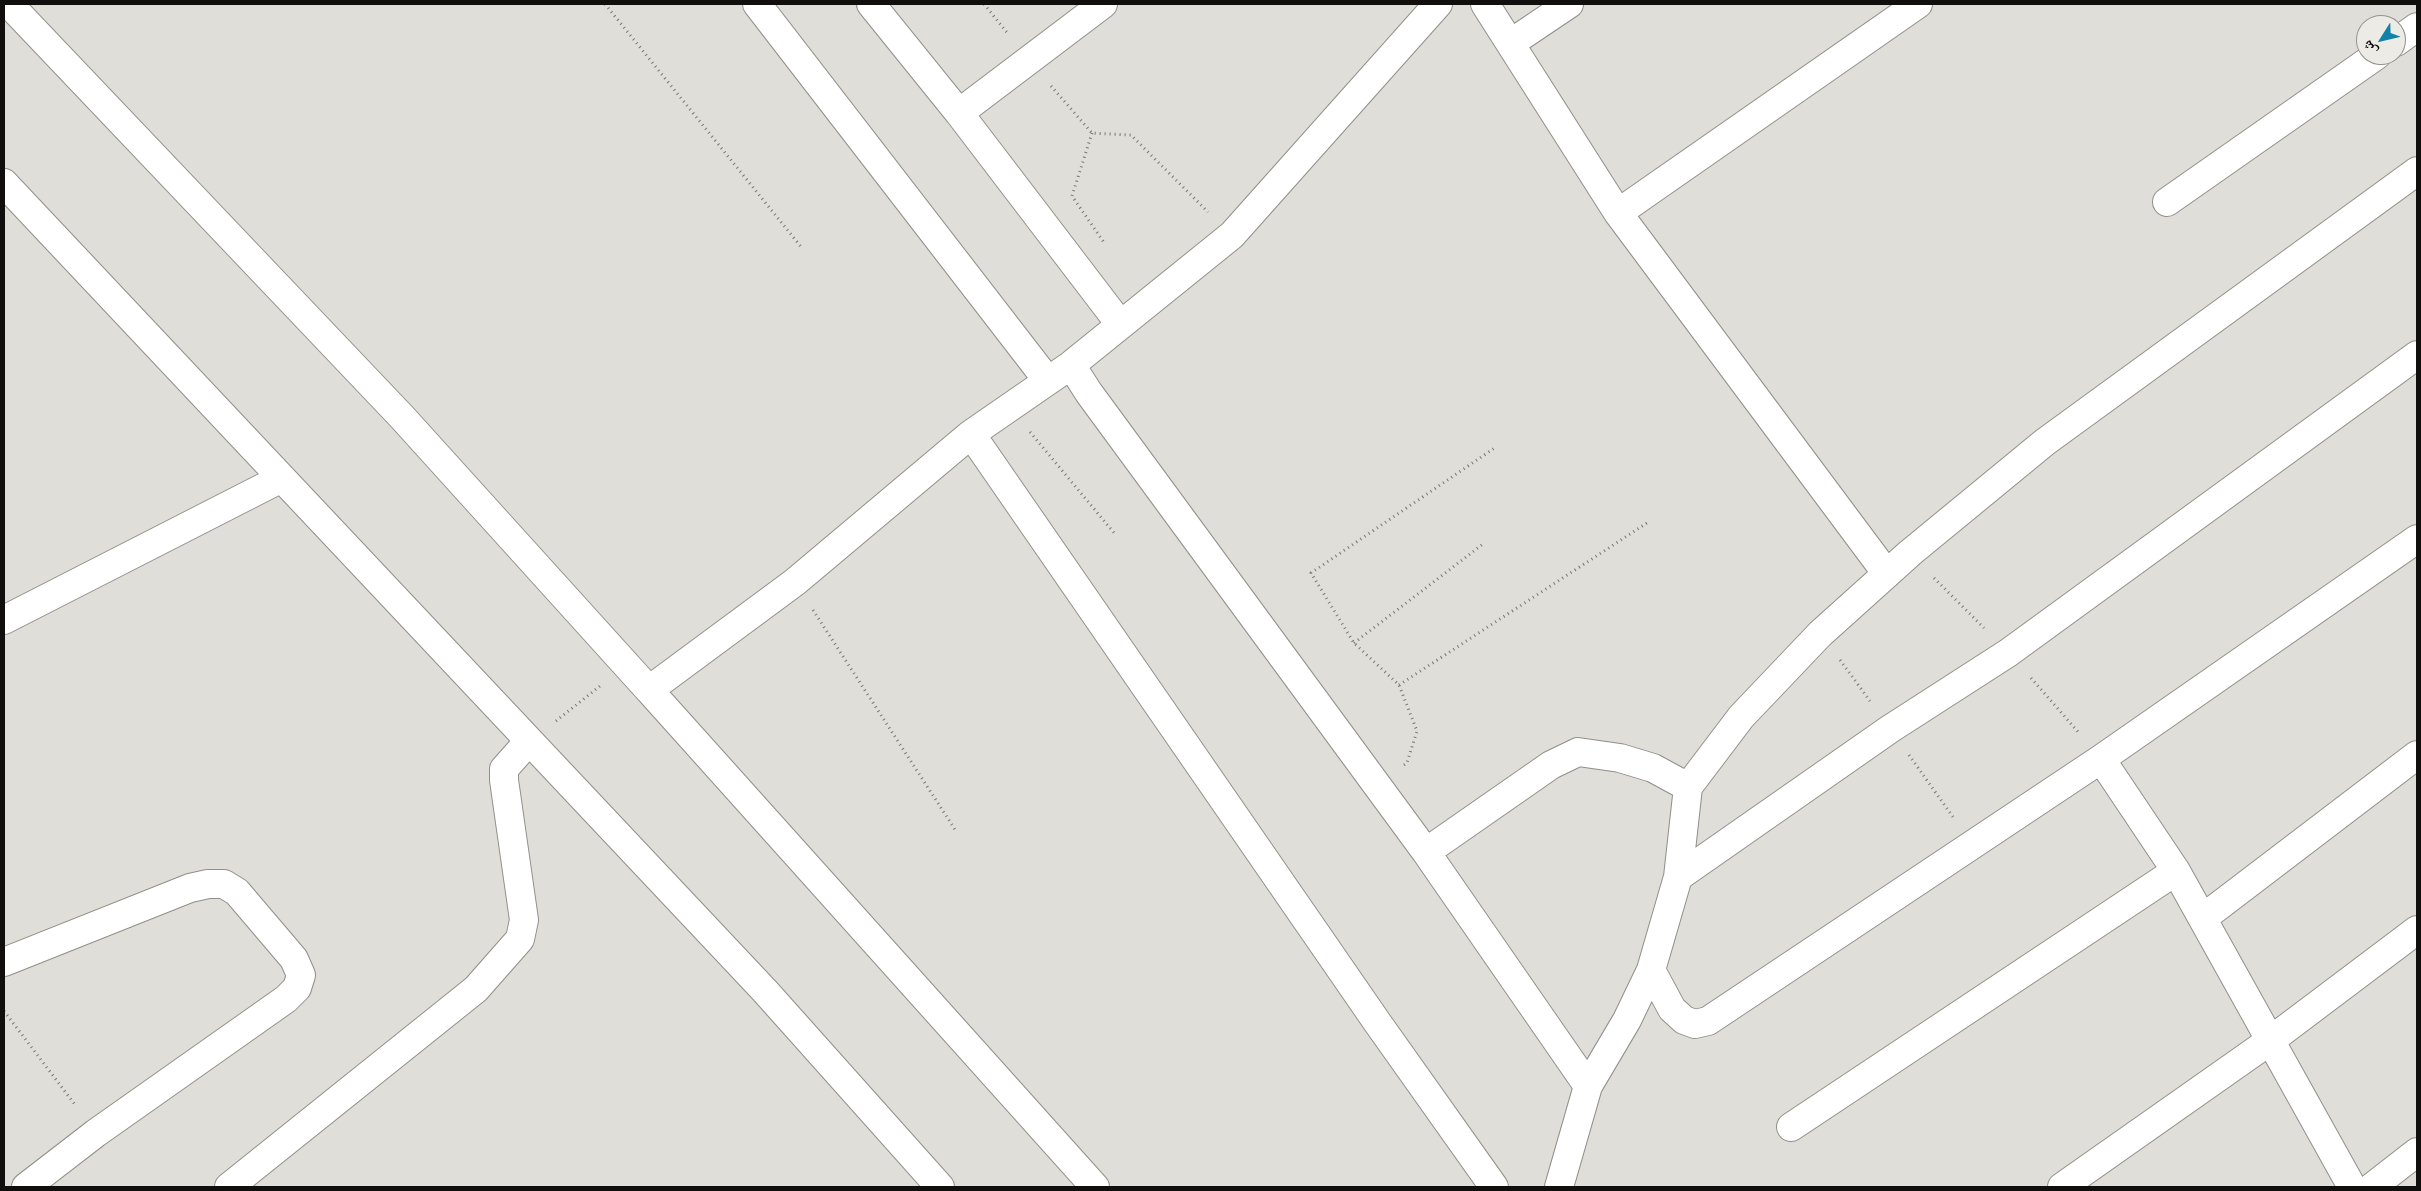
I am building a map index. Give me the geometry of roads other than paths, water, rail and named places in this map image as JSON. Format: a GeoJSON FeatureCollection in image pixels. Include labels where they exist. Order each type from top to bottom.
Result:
{"type":"FeatureCollection","features":[{"type":"Feature","properties":{"kind":"street"},"geometry":{"type":"LineString","coordinates":[[9,4],[402,417],[1095,1187]]}},
{"type":"Feature","properties":{"kind":"street"},"geometry":{"type":"LineString","coordinates":[[757,4],[1048,381]]}},
{"type":"Feature","properties":{"kind":"street"},"geometry":{"type":"LineString","coordinates":[[871,4],[960,113],[1120,324]]}},
{"type":"Feature","properties":{"kind":"street"},"geometry":{"type":"LineString","coordinates":[[960,113],[1103,4]]}},
{"type":"Feature","properties":{"kind":"street"},"geometry":{"type":"LineString","coordinates":[[649,690],[795,582],[971,434],[1010,409],[1071,365],[1232,235],[1438,4]]}},
{"type":"Feature","properties":{"kind":"street"},"geometry":{"type":"LineString","coordinates":[[1485,4],[1618,213],[1887,574]]}},
{"type":"Feature","properties":{"kind":"street"},"geometry":{"type":"LineString","coordinates":[[1511,44],[1568,4]]}},
{"type":"Feature","properties":{"kind":"street"},"geometry":{"type":"LineString","coordinates":[[1618,213],[1918,4]]}},
{"type":"Feature","properties":{"kind":"street"},"geometry":{"type":"LineString","coordinates":[[2406,35],[2417,27]]}},
{"type":"Feature","properties":{"kind":"street"},"geometry":{"type":"LineString","coordinates":[[2167,202],[2363,65]]}},
{"type":"Feature","properties":{"kind":"street"},"geometry":{"type":"LineString","coordinates":[[1559,1187],[1588,1086],[1627,1020],[1651,970],[1678,878],[1688,786],[1741,716],[1820,634],[1887,574],[2045,442],[2417,171]]}},
{"type":"Feature","properties":{"kind":"street"},"geometry":{"type":"LineString","coordinates":[[4,183],[280,479],[765,992],[940,1187]]}},
{"type":"Feature","properties":{"kind":"street"},"geometry":{"type":"LineString","coordinates":[[1678,878],[1890,729],[2008,653],[2417,355]]}},
{"type":"Feature","properties":{"kind":"street"},"geometry":{"type":"LineString","coordinates":[[1071,365],[1089,393],[1426,852],[1588,1086]]}},
{"type":"Feature","properties":{"kind":"street"},"geometry":{"type":"LineString","coordinates":[[971,434],[1377,1022],[1494,1187]]}},
{"type":"Feature","properties":{"kind":"street"},"geometry":{"type":"LineString","coordinates":[[4,620],[280,479]]}},
{"type":"Feature","properties":{"kind":"street"},"geometry":{"type":"LineString","coordinates":[[1651,970],[1672,1009],[1684,1020],[1695,1024],[1708,1021],[2101,759],[2417,539]]}},
{"type":"Feature","properties":{"kind":"street"},"geometry":{"type":"LineString","coordinates":[[229,1187],[476,989],[520,939],[524,920],[504,769],[529,741]]}},
{"type":"Feature","properties":{"kind":"street"},"geometry":{"type":"LineString","coordinates":[[1426,852],[1551,765],[1578,752],[1620,758],[1653,768],[1688,786]]}},
{"type":"Feature","properties":{"kind":"street"},"geometry":{"type":"LineString","coordinates":[[2203,918],[2417,755]]}},
{"type":"Feature","properties":{"kind":"street"},"geometry":{"type":"LineString","coordinates":[[2101,759],[2176,871],[2352,1187]]}},
{"type":"Feature","properties":{"kind":"street"},"geometry":{"type":"LineString","coordinates":[[1791,1127],[2176,871]]}},
{"type":"Feature","properties":{"kind":"street"},"geometry":{"type":"LineString","coordinates":[[4,962],[190,888],[208,884],[224,884],[237,892],[294,959],[301,974],[297,988],[286,999],[96,1133],[26,1187]]}},
{"type":"Feature","properties":{"kind":"street"},"geometry":{"type":"LineString","coordinates":[[2062,1187],[2271,1040],[2417,930]]}},
{"type":"Feature","properties":{"kind":"street"},"geometry":{"type":"LineString","coordinates":[[2372,1187],[2417,1152]]}}]}
